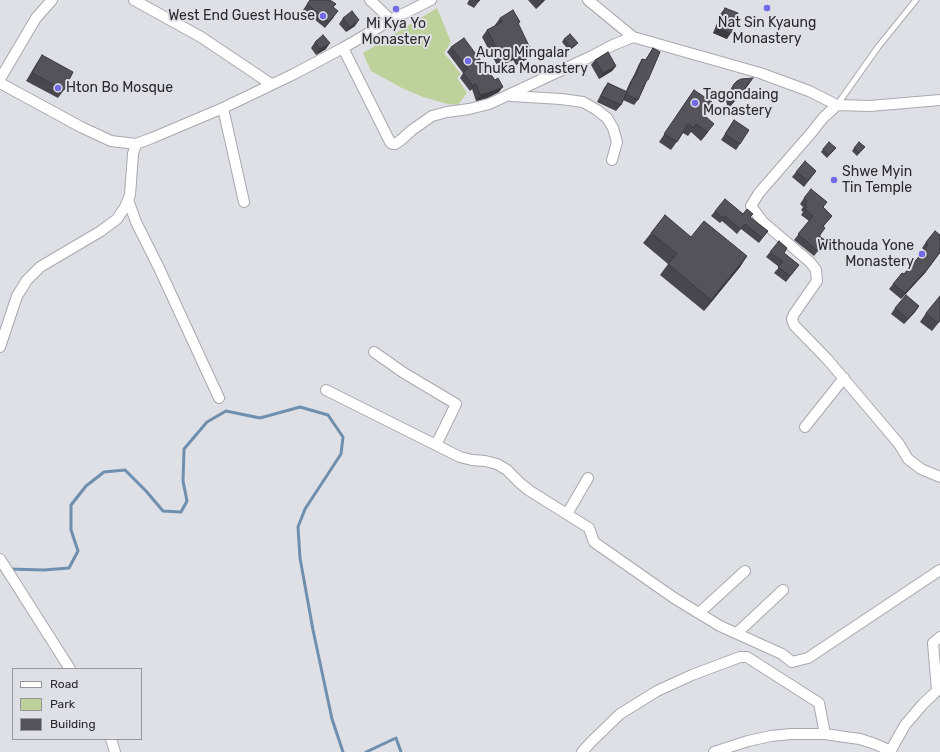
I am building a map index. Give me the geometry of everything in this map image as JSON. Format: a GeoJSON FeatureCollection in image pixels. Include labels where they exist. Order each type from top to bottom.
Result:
{"type":"FeatureCollection","features":[{"type":"Feature","properties":{"kind":"street"},"geometry":{"type":"LineString","coordinates":[[0,79],[36,18],[52,0]]}},
{"type":"Feature","properties":{"kind":"street"},"geometry":{"type":"LineString","coordinates":[[134,0],[201,37],[272,84]]}},
{"type":"Feature","properties":{"kind":"street"},"geometry":{"type":"LineString","coordinates":[[370,0],[391,20]]}},
{"type":"Feature","properties":{"kind":"street"},"geometry":{"type":"LineString","coordinates":[[0,83],[81,127],[111,141],[136,144],[223,108],[344,48],[391,20],[432,0]]}},
{"type":"Feature","properties":{"kind":"street"},"geometry":{"type":"LineString","coordinates":[[588,0],[633,37],[760,73],[810,91],[837,105],[870,106],[940,100]]}},
{"type":"Feature","properties":{"kind":"street"},"geometry":{"type":"LineString","coordinates":[[344,48],[390,142],[395,144],[432,116],[489,104],[633,37]]}},
{"type":"Feature","properties":{"kind":"street"},"geometry":{"type":"LineString","coordinates":[[509,96],[561,99],[583,102],[597,110],[607,118],[613,128],[617,142],[612,160]]}},
{"type":"Feature","properties":{"kind":"street"},"geometry":{"type":"LineString","coordinates":[[837,105],[823,118],[759,193],[751,206],[763,222],[798,251],[816,270],[817,281],[794,314],[792,319],[794,325],[844,378],[899,444],[908,459],[921,469],[940,478]]}},
{"type":"Feature","properties":{"kind":"street"},"geometry":{"type":"LineString","coordinates":[[223,108],[244,202]]}},
{"type":"Feature","properties":{"kind":"street"},"geometry":{"type":"LineString","coordinates":[[0,346],[17,296],[27,280],[40,267],[101,231],[118,219],[130,195],[133,154],[136,144]]}},
{"type":"Feature","properties":{"kind":"street"},"geometry":{"type":"LineString","coordinates":[[128,200],[136,222],[219,398]]}},
{"type":"Feature","properties":{"kind":"street"},"geometry":{"type":"LineString","coordinates":[[374,352],[404,373],[456,404],[436,445]]}},
{"type":"Feature","properties":{"kind":"street"},"geometry":{"type":"LineString","coordinates":[[805,427],[844,378]]}},
{"type":"Feature","properties":{"kind":"street"},"geometry":{"type":"LineString","coordinates":[[326,390],[460,457],[498,464],[507,470],[530,491],[589,528],[594,542],[674,598],[720,626],[782,654],[792,662],[808,658],[940,570]]}},
{"type":"Feature","properties":{"kind":"street"},"geometry":{"type":"LineString","coordinates":[[567,514],[588,478]]}},
{"type":"Feature","properties":{"kind":"street"},"geometry":{"type":"LineString","coordinates":[[1,561],[69,668]]}},
{"type":"Feature","properties":{"kind":"street"},"geometry":{"type":"LineString","coordinates":[[699,613],[746,571]]}},
{"type":"Feature","properties":{"kind":"street"},"geometry":{"type":"LineString","coordinates":[[737,633],[783,590]]}},
{"type":"Feature","properties":{"kind":"street"},"geometry":{"type":"LineString","coordinates":[[714,752],[736,749],[771,736],[791,734],[825,734],[875,744],[891,752],[905,725],[923,704],[939,689],[933,643],[940,637]]}},
{"type":"Feature","properties":{"kind":"street"},"geometry":{"type":"LineString","coordinates":[[582,752],[620,714],[657,691],[692,675],[740,657],[747,657],[819,703],[825,734]]}},
{"type":"Feature","properties":{"kind":"street"},"geometry":{"type":"LineString","coordinates":[[111,740],[115,752]]}},
{"type":"Feature","properties":{"kind":"lane"},"geometry":{"type":"LineString","coordinates":[[837,105],[878,48],[916,0]]}},
{"type":"Feature","properties":{"kind":"green space"},"geometry":{"type":"Polygon","coordinates":[[[437,8],[451,42],[444,53],[461,74],[457,78],[467,93],[458,105],[448,104],[423,97],[402,88],[371,71],[363,53],[437,8]]]}},
{"type":"Feature","properties":{"kind":"building"},"geometry":{"type":"Polygon","coordinates":[[[310,0],[330,0],[336,4],[333,7],[338,11],[329,22],[307,4],[310,0]]]}},
{"type":"Feature","properties":{"kind":"building"},"geometry":{"type":"Polygon","coordinates":[[[725,8],[738,13],[731,33],[718,28],[725,8]]]}},
{"type":"Feature","properties":{"kind":"building"},"geometry":{"type":"Polygon","coordinates":[[[513,10],[520,22],[518,23],[532,52],[521,58],[518,52],[503,60],[487,30],[502,22],[500,18],[513,10]]]}},
{"type":"Feature","properties":{"kind":"building"},"geometry":{"type":"Polygon","coordinates":[[[352,11],[359,20],[350,27],[343,18],[352,11]]]}},
{"type":"Feature","properties":{"kind":"building"},"geometry":{"type":"Polygon","coordinates":[[[570,34],[578,43],[571,48],[564,39],[570,34]]]}},
{"type":"Feature","properties":{"kind":"building"},"geometry":{"type":"Polygon","coordinates":[[[323,35],[330,43],[320,49],[315,42],[323,35]]]}},
{"type":"Feature","properties":{"kind":"building"},"geometry":{"type":"Polygon","coordinates":[[[464,38],[495,80],[498,78],[503,87],[480,95],[476,84],[473,86],[463,72],[468,69],[451,47],[464,38]]]}},
{"type":"Feature","properties":{"kind":"building"},"geometry":{"type":"Polygon","coordinates":[[[653,48],[660,52],[638,100],[626,94],[642,59],[646,60],[653,48]]]}},
{"type":"Feature","properties":{"kind":"building"},"geometry":{"type":"Polygon","coordinates":[[[608,52],[616,66],[603,73],[595,60],[608,52]]]}},
{"type":"Feature","properties":{"kind":"building"},"geometry":{"type":"Polygon","coordinates":[[[42,55],[73,72],[64,90],[32,73],[42,55]]]}},
{"type":"Feature","properties":{"kind":"building"},"geometry":{"type":"Polygon","coordinates":[[[753,78],[734,101],[732,88],[734,84],[741,79],[753,78]]]}},
{"type":"Feature","properties":{"kind":"building"},"geometry":{"type":"Polygon","coordinates":[[[608,83],[627,92],[621,105],[601,96],[608,83]]]}},
{"type":"Feature","properties":{"kind":"building"},"geometry":{"type":"Polygon","coordinates":[[[694,90],[712,102],[703,114],[714,124],[707,132],[696,124],[694,128],[688,124],[677,142],[664,134],[694,90]]]}},
{"type":"Feature","properties":{"kind":"building"},"geometry":{"type":"Polygon","coordinates":[[[734,120],[749,130],[740,144],[725,134],[734,120]]]}},
{"type":"Feature","properties":{"kind":"building"},"geometry":{"type":"Polygon","coordinates":[[[829,142],[836,148],[829,155],[823,149],[829,142]]]}},
{"type":"Feature","properties":{"kind":"building"},"geometry":{"type":"Polygon","coordinates":[[[859,142],[865,147],[859,153],[854,148],[859,142]]]}},
{"type":"Feature","properties":{"kind":"building"},"geometry":{"type":"Polygon","coordinates":[[[805,161],[816,171],[808,181],[796,172],[805,161]]]}},
{"type":"Feature","properties":{"kind":"building"},"geometry":{"type":"Polygon","coordinates":[[[811,189],[827,202],[823,207],[832,216],[823,226],[825,228],[819,236],[826,241],[818,251],[798,234],[813,216],[805,209],[807,206],[805,204],[807,201],[804,198],[811,189]]]}},
{"type":"Feature","properties":{"kind":"building"},"geometry":{"type":"Polygon","coordinates":[[[725,199],[743,214],[747,209],[753,214],[750,217],[768,231],[762,238],[745,224],[740,229],[725,216],[723,218],[715,211],[725,199]]]}},
{"type":"Feature","properties":{"kind":"building"},"geometry":{"type":"Polygon","coordinates":[[[665,215],[691,237],[704,221],[747,256],[711,300],[668,264],[677,254],[651,233],[665,215]]]}},
{"type":"Feature","properties":{"kind":"building"},"geometry":{"type":"Polygon","coordinates":[[[935,231],[940,235],[940,252],[929,267],[905,293],[893,284],[918,258],[928,244],[926,242],[935,231]]]}},
{"type":"Feature","properties":{"kind":"building"},"geometry":{"type":"Polygon","coordinates":[[[779,241],[787,248],[784,253],[799,265],[790,276],[778,267],[783,262],[770,252],[779,241]]]}},
{"type":"Feature","properties":{"kind":"building"},"geometry":{"type":"Polygon","coordinates":[[[906,295],[919,306],[908,319],[895,308],[906,295]]]}},
{"type":"Feature","properties":{"kind":"building"},"geometry":{"type":"Polygon","coordinates":[[[940,296],[940,320],[938,323],[926,313],[940,296]]]}},
{"type":"Feature","properties":{"kind":"waterway"},"geometry":{"type":"LineString","coordinates":[[9,569],[44,570],[69,568],[78,551],[71,530],[71,505],[86,486],[104,472],[125,470],[163,511],[181,512],[187,501],[183,481],[184,449],[207,422],[226,411],[260,418],[300,407],[328,415],[343,437],[341,454],[305,509],[298,527],[300,558],[313,630],[332,719],[343,752]]}},
{"type":"Feature","properties":{"kind":"waterway"},"geometry":{"type":"LineString","coordinates":[[366,752],[396,738],[401,752]]}},
{"type":"Feature","properties":{"kind":"place","name":"Nat Sin Kyaung Monastery"},"geometry":{"type":"Point","coordinates":[767,8]}},
{"type":"Feature","properties":{"kind":"place","name":"Mi Kya Yo Monastery"},"geometry":{"type":"Point","coordinates":[396,9]}},
{"type":"Feature","properties":{"kind":"place","name":"West End Guest House"},"geometry":{"type":"Point","coordinates":[323,16]}},
{"type":"Feature","properties":{"kind":"place","name":"Aung Mingalar Thuka Monastery"},"geometry":{"type":"Point","coordinates":[468,61]}},
{"type":"Feature","properties":{"kind":"place","name":"Hton Bo Mosque"},"geometry":{"type":"Point","coordinates":[58,88]}},
{"type":"Feature","properties":{"kind":"place","name":"Tagondaing Monastery"},"geometry":{"type":"Point","coordinates":[695,103]}},
{"type":"Feature","properties":{"kind":"place","name":"Shwe Myin Tin Temple"},"geometry":{"type":"Point","coordinates":[834,180]}},
{"type":"Feature","properties":{"kind":"place","name":"Withouda Yone Monastery"},"geometry":{"type":"Point","coordinates":[922,254]}}]}
